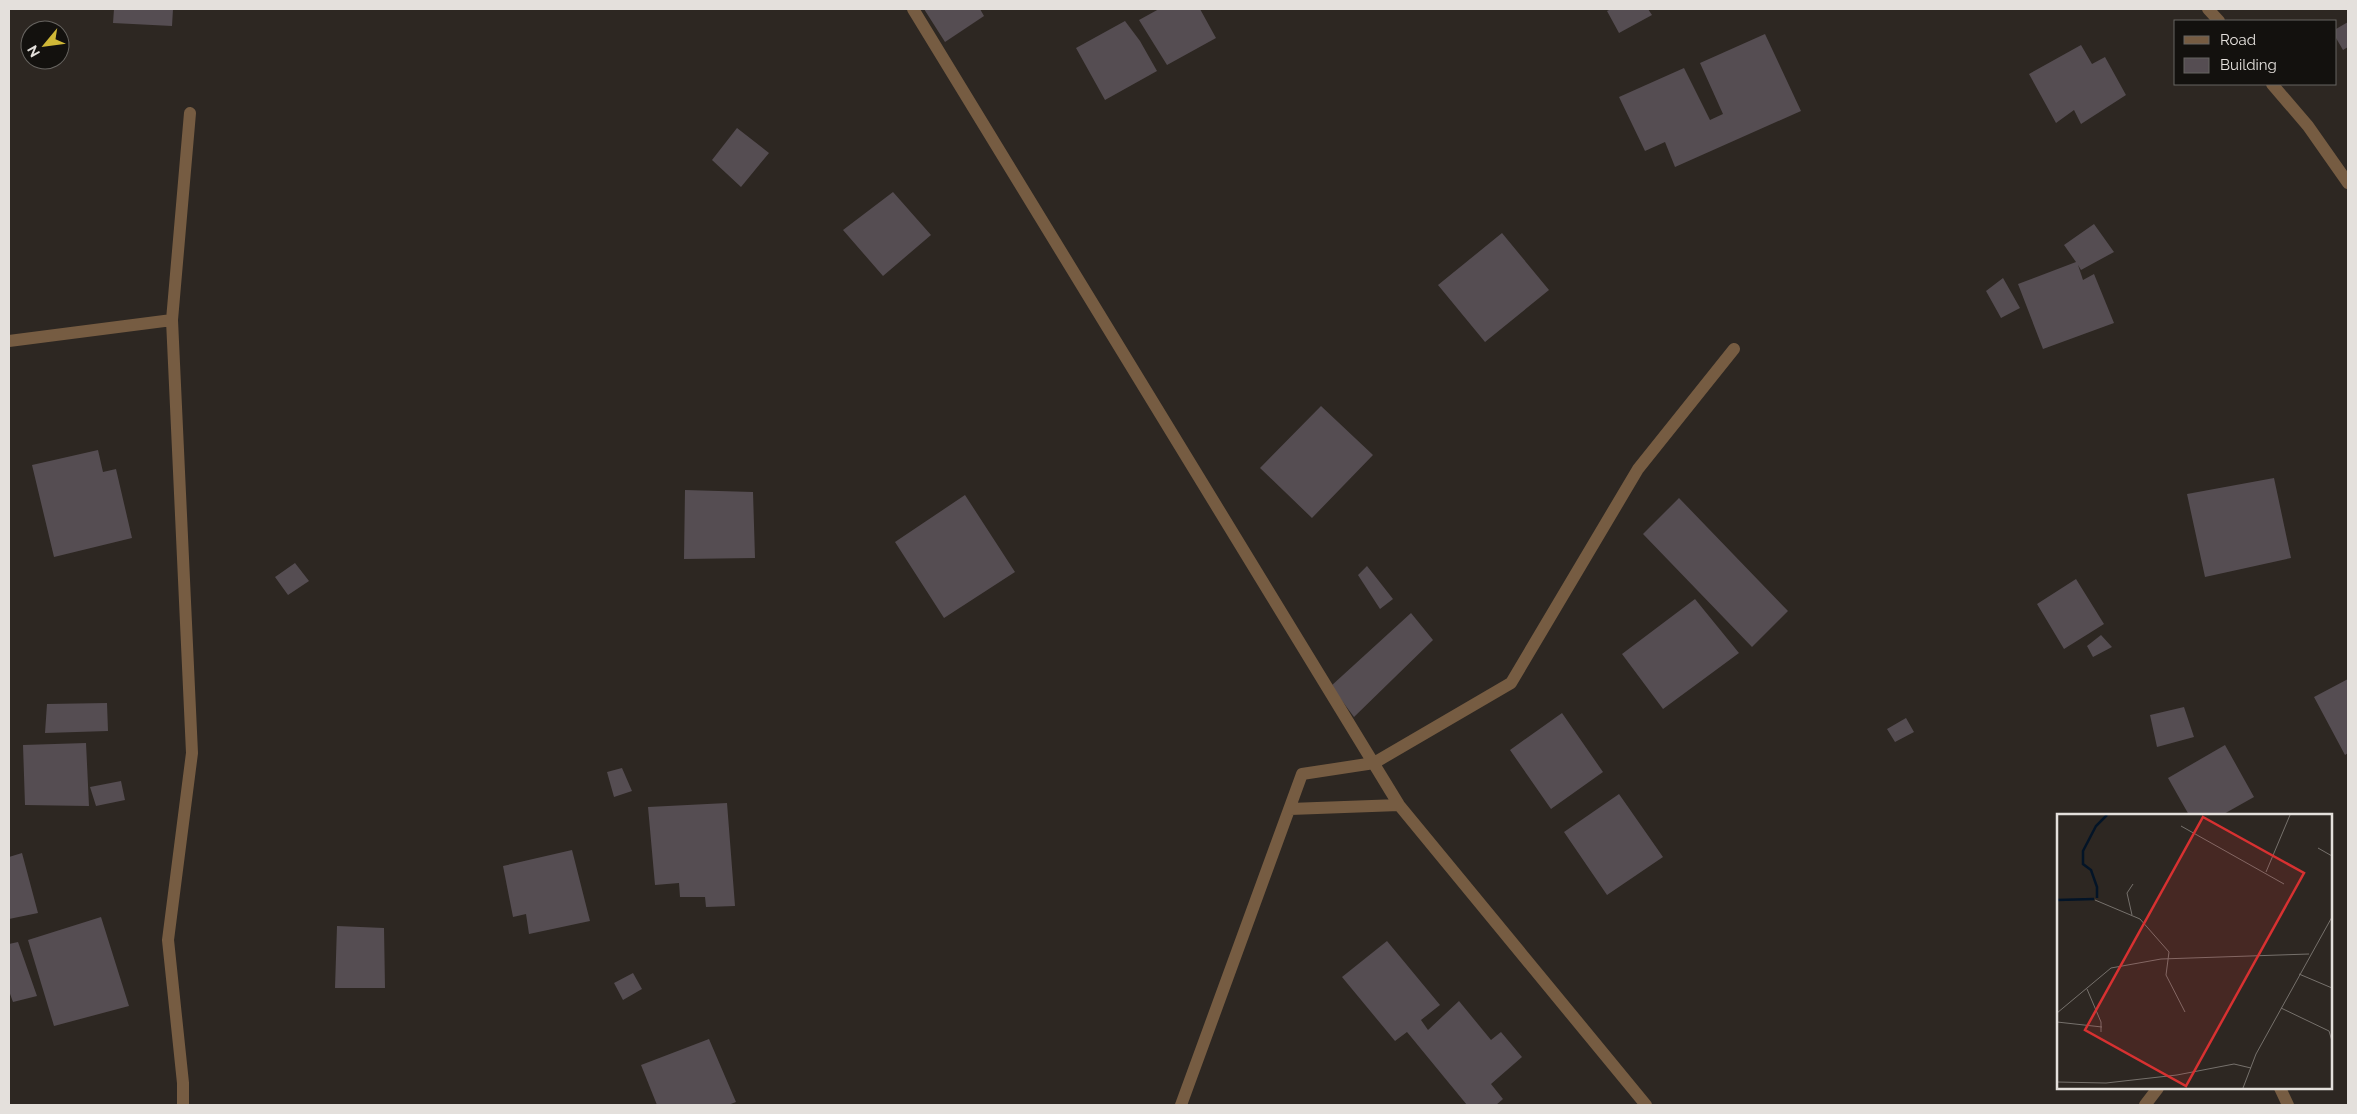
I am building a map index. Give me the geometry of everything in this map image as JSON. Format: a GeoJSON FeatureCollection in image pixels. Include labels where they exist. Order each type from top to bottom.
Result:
{"type":"FeatureCollection","features":[{"type":"Feature","properties":{"kind":"street"},"geometry":{"type":"LineString","coordinates":[[913,9],[1399,805],[1646,1105]]}},
{"type":"Feature","properties":{"kind":"street"},"geometry":{"type":"LineString","coordinates":[[2208,9],[2218,20]]}},
{"type":"Feature","properties":{"kind":"street"},"geometry":{"type":"LineString","coordinates":[[2273,85],[2308,126],[2348,183]]}},
{"type":"Feature","properties":{"kind":"street"},"geometry":{"type":"LineString","coordinates":[[183,1105],[183,1083],[168,940],[192,753],[172,320],[190,113]]}},
{"type":"Feature","properties":{"kind":"street"},"geometry":{"type":"LineString","coordinates":[[9,341],[172,320]]}},
{"type":"Feature","properties":{"kind":"street"},"geometry":{"type":"LineString","coordinates":[[1181,1105],[1302,774],[1374,762],[1511,683],[1638,469],[1734,348]]}},
{"type":"Feature","properties":{"kind":"street"},"geometry":{"type":"LineString","coordinates":[[1290,809],[1399,805]]}},
{"type":"Feature","properties":{"kind":"street"},"geometry":{"type":"LineString","coordinates":[[2145,1105],[2157,1089]]}},
{"type":"Feature","properties":{"kind":"street"},"geometry":{"type":"LineString","coordinates":[[2280,1089],[2288,1105]]}},
{"type":"Feature","properties":{"kind":"building"},"geometry":{"type":"Polygon","coordinates":[[[114,9],[173,9],[172,26],[113,23],[114,9]]]}},
{"type":"Feature","properties":{"kind":"building"},"geometry":{"type":"Polygon","coordinates":[[[924,9],[980,9],[984,16],[945,42],[924,9]]]}},
{"type":"Feature","properties":{"kind":"building"},"geometry":{"type":"Polygon","coordinates":[[[1159,9],[1200,9],[1216,38],[1167,65],[1139,20],[1159,9]]]}},
{"type":"Feature","properties":{"kind":"building"},"geometry":{"type":"Polygon","coordinates":[[[1611,9],[1648,9],[1652,15],[1619,33],[1607,11],[1611,9]]]}},
{"type":"Feature","properties":{"kind":"building"},"geometry":{"type":"Polygon","coordinates":[[[1125,21],[1140,41],[1157,71],[1105,100],[1076,48],[1125,21]]]}},
{"type":"Feature","properties":{"kind":"building"},"geometry":{"type":"Polygon","coordinates":[[[2348,22],[2348,47],[2343,50],[2337,40],[2337,28],[2348,22]]]}},
{"type":"Feature","properties":{"kind":"building"},"geometry":{"type":"Polygon","coordinates":[[[1765,34],[1801,111],[1675,167],[1665,142],[1645,151],[1619,97],[1684,68],[1710,120],[1723,114],[1700,63],[1765,34]]]}},
{"type":"Feature","properties":{"kind":"building"},"geometry":{"type":"Polygon","coordinates":[[[2081,45],[2092,64],[2105,57],[2126,95],[2081,124],[2074,110],[2056,123],[2029,74],[2081,45]]]}},
{"type":"Feature","properties":{"kind":"building"},"geometry":{"type":"Polygon","coordinates":[[[737,128],[769,153],[741,187],[712,160],[737,128]]]}},
{"type":"Feature","properties":{"kind":"building"},"geometry":{"type":"Polygon","coordinates":[[[893,192],[931,235],[883,276],[843,230],[893,192]]]}},
{"type":"Feature","properties":{"kind":"building"},"geometry":{"type":"Polygon","coordinates":[[[2094,224],[2114,252],[2081,270],[2078,265],[2083,280],[2094,274],[2114,323],[2043,349],[2018,284],[2076,262],[2064,245],[2094,224]]]}},
{"type":"Feature","properties":{"kind":"building"},"geometry":{"type":"Polygon","coordinates":[[[1502,233],[1549,290],[1485,342],[1438,285],[1502,233]]]}},
{"type":"Feature","properties":{"kind":"building"},"geometry":{"type":"Polygon","coordinates":[[[2003,278],[2020,308],[2001,318],[1986,291],[2003,278]]]}},
{"type":"Feature","properties":{"kind":"building"},"geometry":{"type":"Polygon","coordinates":[[[1321,406],[1373,455],[1312,518],[1260,468],[1321,406]]]}},
{"type":"Feature","properties":{"kind":"building"},"geometry":{"type":"Polygon","coordinates":[[[98,450],[103,472],[116,469],[132,538],[54,557],[32,465],[98,450]]]}},
{"type":"Feature","properties":{"kind":"building"},"geometry":{"type":"Polygon","coordinates":[[[2274,478],[2291,558],[2205,577],[2187,494],[2274,478]]]}},
{"type":"Feature","properties":{"kind":"building"},"geometry":{"type":"Polygon","coordinates":[[[685,490],[753,492],[755,558],[684,559],[685,490]]]}},
{"type":"Feature","properties":{"kind":"building"},"geometry":{"type":"Polygon","coordinates":[[[965,495],[1015,572],[944,618],[895,542],[965,495]]]}},
{"type":"Feature","properties":{"kind":"building"},"geometry":{"type":"Polygon","coordinates":[[[1679,498],[1788,611],[1752,647],[1643,534],[1679,498]]]}},
{"type":"Feature","properties":{"kind":"building"},"geometry":{"type":"Polygon","coordinates":[[[295,563],[309,581],[288,595],[275,577],[295,563]]]}},
{"type":"Feature","properties":{"kind":"building"},"geometry":{"type":"Polygon","coordinates":[[[1367,566],[1393,599],[1380,609],[1358,575],[1367,566]]]}},
{"type":"Feature","properties":{"kind":"building"},"geometry":{"type":"Polygon","coordinates":[[[2076,579],[2104,624],[2064,649],[2037,604],[2076,579]]]}},
{"type":"Feature","properties":{"kind":"building"},"geometry":{"type":"Polygon","coordinates":[[[1695,599],[1739,653],[1663,709],[1622,654],[1695,599]]]}},
{"type":"Feature","properties":{"kind":"building"},"geometry":{"type":"Polygon","coordinates":[[[1411,613],[1433,640],[1354,717],[1331,686],[1411,613]]]}},
{"type":"Feature","properties":{"kind":"building"},"geometry":{"type":"Polygon","coordinates":[[[2101,635],[2112,647],[2093,657],[2087,646],[2101,635]]]}},
{"type":"Feature","properties":{"kind":"building"},"geometry":{"type":"Polygon","coordinates":[[[2348,679],[2348,753],[2345,755],[2314,697],[2348,679]]]}},
{"type":"Feature","properties":{"kind":"building"},"geometry":{"type":"Polygon","coordinates":[[[107,703],[108,731],[45,733],[47,704],[107,703]]]}},
{"type":"Feature","properties":{"kind":"building"},"geometry":{"type":"Polygon","coordinates":[[[2184,707],[2194,737],[2157,747],[2150,715],[2184,707]]]}},
{"type":"Feature","properties":{"kind":"building"},"geometry":{"type":"Polygon","coordinates":[[[1562,713],[1603,772],[1551,809],[1510,750],[1562,713]]]}},
{"type":"Feature","properties":{"kind":"building"},"geometry":{"type":"Polygon","coordinates":[[[1906,718],[1914,732],[1895,742],[1887,729],[1906,718]]]}},
{"type":"Feature","properties":{"kind":"building"},"geometry":{"type":"Polygon","coordinates":[[[86,743],[89,806],[25,805],[23,745],[86,743]]]}},
{"type":"Feature","properties":{"kind":"building"},"geometry":{"type":"Polygon","coordinates":[[[2225,745],[2254,797],[2224,814],[2188,814],[2168,778],[2225,745]]]}},
{"type":"Feature","properties":{"kind":"building"},"geometry":{"type":"Polygon","coordinates":[[[622,768],[632,791],[614,797],[607,772],[622,768]]]}},
{"type":"Feature","properties":{"kind":"building"},"geometry":{"type":"Polygon","coordinates":[[[121,781],[125,800],[96,806],[90,787],[121,781]]]}},
{"type":"Feature","properties":{"kind":"building"},"geometry":{"type":"Polygon","coordinates":[[[1619,794],[1663,857],[1607,895],[1564,832],[1619,794]]]}},
{"type":"Feature","properties":{"kind":"building"},"geometry":{"type":"Polygon","coordinates":[[[727,803],[735,906],[706,907],[705,897],[680,897],[679,883],[655,885],[648,807],[727,803]]]}},
{"type":"Feature","properties":{"kind":"building"},"geometry":{"type":"Polygon","coordinates":[[[572,850],[590,921],[529,934],[526,914],[513,917],[503,866],[572,850]]]}},
{"type":"Feature","properties":{"kind":"building"},"geometry":{"type":"Polygon","coordinates":[[[22,853],[38,913],[9,919],[9,857],[22,853]]]}},
{"type":"Feature","properties":{"kind":"building"},"geometry":{"type":"Polygon","coordinates":[[[101,917],[129,1006],[54,1026],[28,940],[101,917]]]}},
{"type":"Feature","properties":{"kind":"building"},"geometry":{"type":"Polygon","coordinates":[[[337,926],[384,928],[385,988],[335,988],[337,926]]]}},
{"type":"Feature","properties":{"kind":"building"},"geometry":{"type":"Polygon","coordinates":[[[1387,941],[1440,1005],[1421,1020],[1428,1030],[1459,1001],[1491,1040],[1501,1032],[1522,1057],[1491,1084],[1503,1099],[1496,1105],[1467,1105],[1407,1032],[1395,1041],[1342,977],[1387,941]]]}},
{"type":"Feature","properties":{"kind":"building"},"geometry":{"type":"Polygon","coordinates":[[[18,942],[37,996],[13,1002],[9,991],[9,944],[18,942]]]}},
{"type":"Feature","properties":{"kind":"building"},"geometry":{"type":"Polygon","coordinates":[[[633,973],[642,989],[623,1000],[614,983],[633,973]]]}},
{"type":"Feature","properties":{"kind":"building"},"geometry":{"type":"Polygon","coordinates":[[[709,1039],[736,1102],[728,1105],[657,1105],[641,1065],[709,1039]]]}}]}
